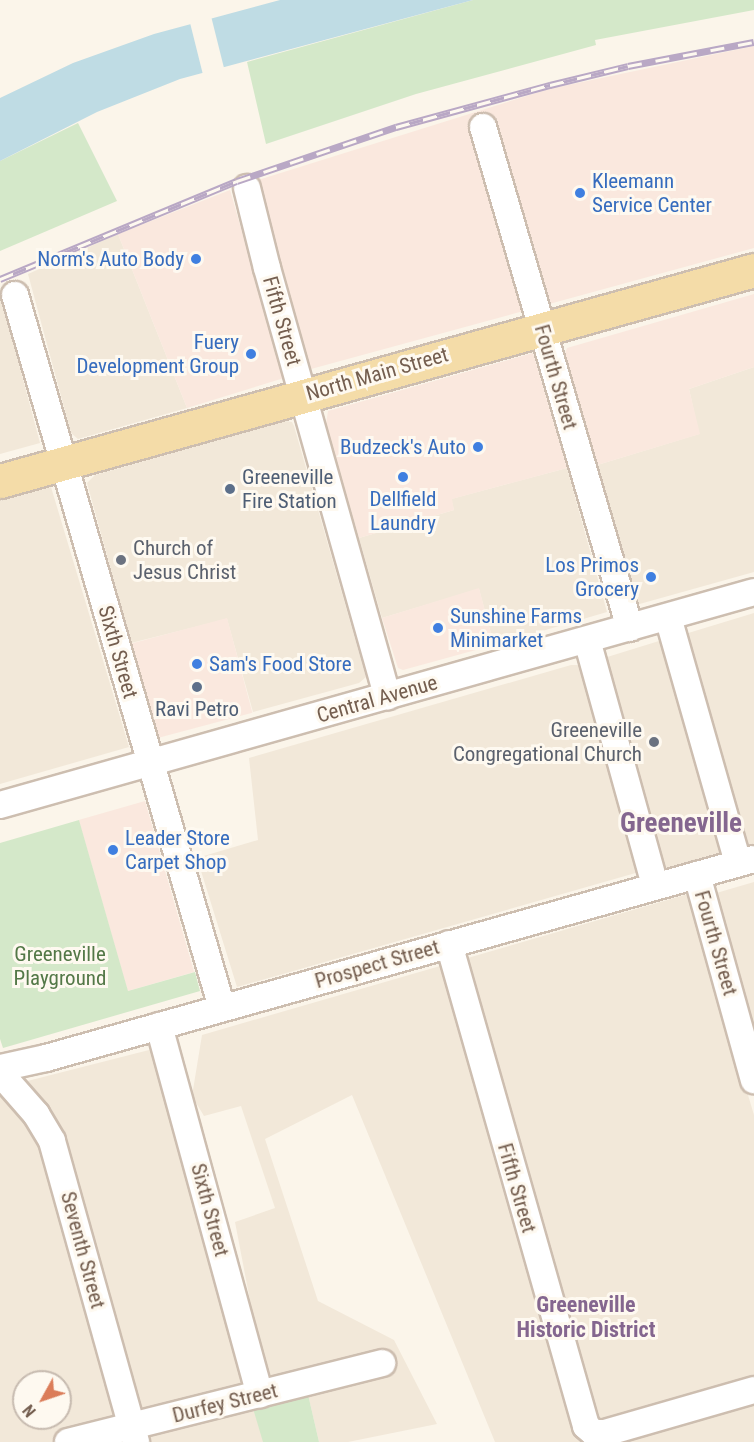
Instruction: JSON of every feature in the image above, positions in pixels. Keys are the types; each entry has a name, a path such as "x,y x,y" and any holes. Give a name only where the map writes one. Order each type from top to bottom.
{"main road":[{"name":"North Main Street","path":"0,481 754,270"}],"street":[{"name":"Fourth Street","path":"483,127 630,627"},
{"name":"Fifth Street","path":"248,188 387,696"},
{"name":"Sixth Street","path":"15,295 222,1008"},
{"name":"Central Avenue","path":"0,805 754,592"},
{"path":"668,616 746,861"},
{"path":"587,640 655,886"},
{"name":"Prospect Street","path":"0,1068 159,1026 746,861"},
{"name":"Fourth Street","path":"697,875 754,1080"},
{"name":"Fifth Street","path":"448,944 583,1421 590,1430 605,1433 754,1390"},
{"name":"Sixth Street","path":"159,1026 260,1394"},
{"name":"Seventh Street","path":"0,1073 36,1114 52,1141 134,1434"},
{"name":"Durfey Street","path":"68,1442 134,1434 260,1394 382,1363"}],"shaded area":[{"path":"754,46 754,248 311,369 255,181 549,89"},
{"path":"230,190 284,378 187,408 118,234"},
{"path":"118,234 187,408 78,439 71,433 28,274"},
{"path":"0,293 40,443 0,454"},
{"path":"754,294 754,367 689,389 700,434 594,466 564,356 567,348"},
{"path":"533,353 567,468 452,499 454,510 359,538 326,424 328,411"},
{"path":"754,367 754,572 636,605 594,466 699,434 689,389"},
{"path":"285,421 292,422 294,426 366,677 359,683 253,712 227,619 131,643 87,483 95,475"},
{"path":"567,468 607,612 494,645 479,589 382,618 359,538 454,510 451,499"},
{"path":"51,487 129,747 0,784 0,501"},
{"name":"Sunshine Farms Minimarket","path":"479,588 494,645 403,670 398,668 382,618"},
{"path":"754,613 754,846 746,848 685,634"},
{"path":"227,618 252,713 157,738 131,644"},
{"path":"659,641 664,643 722,849 719,853 663,869 604,658"},
{"path":"571,665 578,665 585,671 646,870 237,987 197,858 258,840 249,758"},
{"path":"145,801 194,972 128,991 79,820"},
{"path":"754,882 754,1037 713,894"},
{"path":"688,894 754,1115 754,1442 495,1442 352,1095 265,1139 318,1301 394,1340 437,1424 348,1442 319,1442 307,1390 266,1384 235,1222 275,1208 241,1106 204,1116 192,1096 202,1035"},
{"path":"153,1049 264,1442 0,1442 0,1088"}],"green space":[{"path":"473,0 754,0 754,10 595,40 596,45 416,94 266,144 247,62"},
{"path":"78,123 117,201 0,251 0,161"},
{"name":"Greeneville Playground","path":"79,820 128,991 195,972 200,991 3,1048 0,1039 0,843"},
{"path":"307,1390 319,1442 263,1442 252,1405"}],"water":[{"path":"280,0 473,0 180,79 97,112 0,161 0,98 73,63 154,34"}],"pier":[{"path":"211,16 225,72 204,78 190,21"}],"railway":[{"path":"0,279 237,181 396,127 628,66 754,42"}],"place":[{"name":"Kleemann Service Center","path":"580,193"},
{"name":"Norm's Auto Body","path":"196,259"},
{"name":"Fuery Development Group","path":"251,354"},
{"name":"Budzeck's Auto","path":"478,447"},
{"name":"Dellfield Laundry","path":"403,477"},
{"name":"Greeneville Fire Station","path":"230,489"},
{"name":"Church of Jesus Christ","path":"121,560"},
{"name":"Los Primos Grocery","path":"651,577"},
{"name":"Sunshine Farms Minimarket","path":"438,628"},
{"name":"Sam's Food Store","path":"197,664"},
{"name":"Ravi Petro","path":"197,687"},
{"name":"Greeneville Congregational Church","path":"654,742"},
{"name":"Leader Store Carpet Shop","path":"113,850"}],"district":[{"name":"Greeneville","path":"681,824"},
{"name":"Greeneville Historic District","path":"586,1316"}]}
